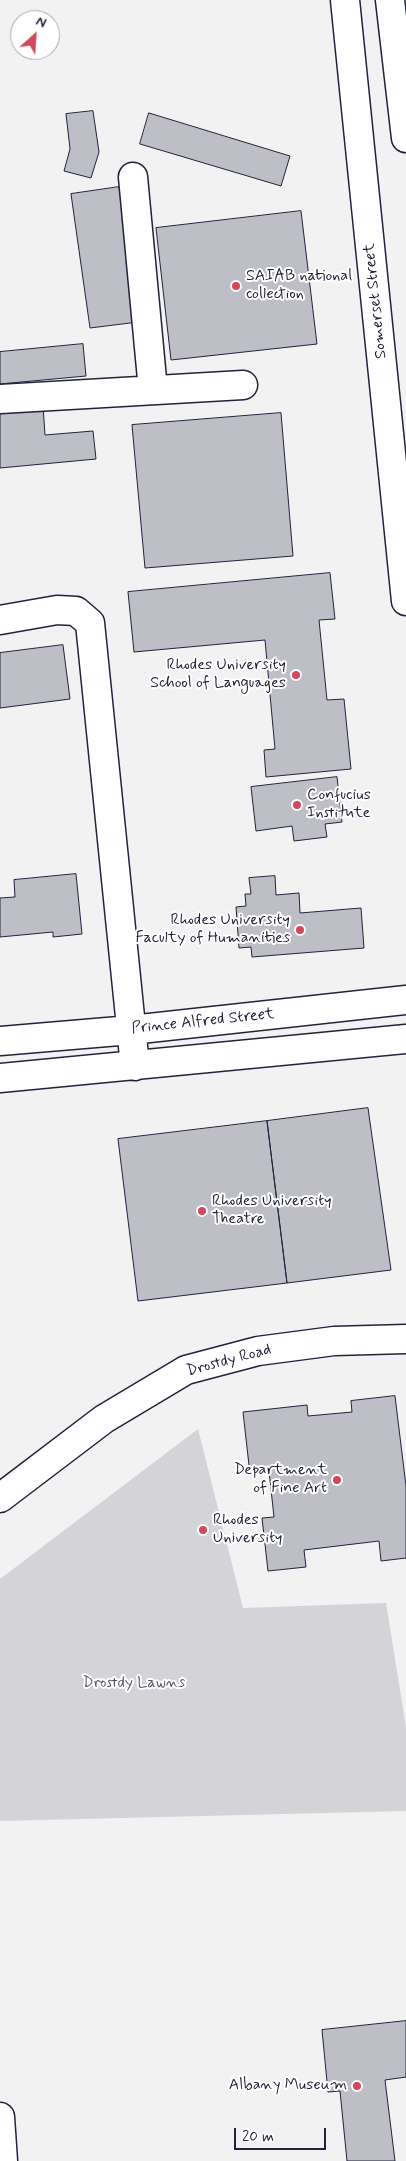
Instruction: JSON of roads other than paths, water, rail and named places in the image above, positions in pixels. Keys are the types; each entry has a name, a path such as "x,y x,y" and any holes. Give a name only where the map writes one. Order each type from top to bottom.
{"street":[{"name":"Somerset Street","path":"345,0 406,601"},
{"path":"390,0 406,138"},
{"path":"133,177 153,390"},
{"path":"0,399 242,385"},
{"path":"0,620 57,610 76,611 90,623 135,1066"},
{"name":"Prince Alfred Street","path":"0,1041 132,1030 406,1000"},
{"path":"0,1078 362,1042 406,1040"},
{"name":"Drostdy Road","path":"0,1498 104,1419 186,1370 258,1351 334,1341 406,1339"},
{"path":"0,2117 3,2161"}],"place":[{"name":"SAIAB national collection","path":"236,286"},
{"name":"Rhodes University School of Languages","path":"296,675"},
{"name":"Confucius Institute","path":"297,805"},
{"name":"Rhodes University Faculty of Humanities","path":"300,930"},
{"name":"Rhodes University Theatre","path":"202,1211"},
{"name":"Department of Fine Art","path":"337,1480"},
{"name":"Rhodes University","path":"203,1530"},
{"name":"Albany Museum","path":"357,2086"}],"park label":[{"name":"Drostdy Lawns","path":"134,1684"}]}
